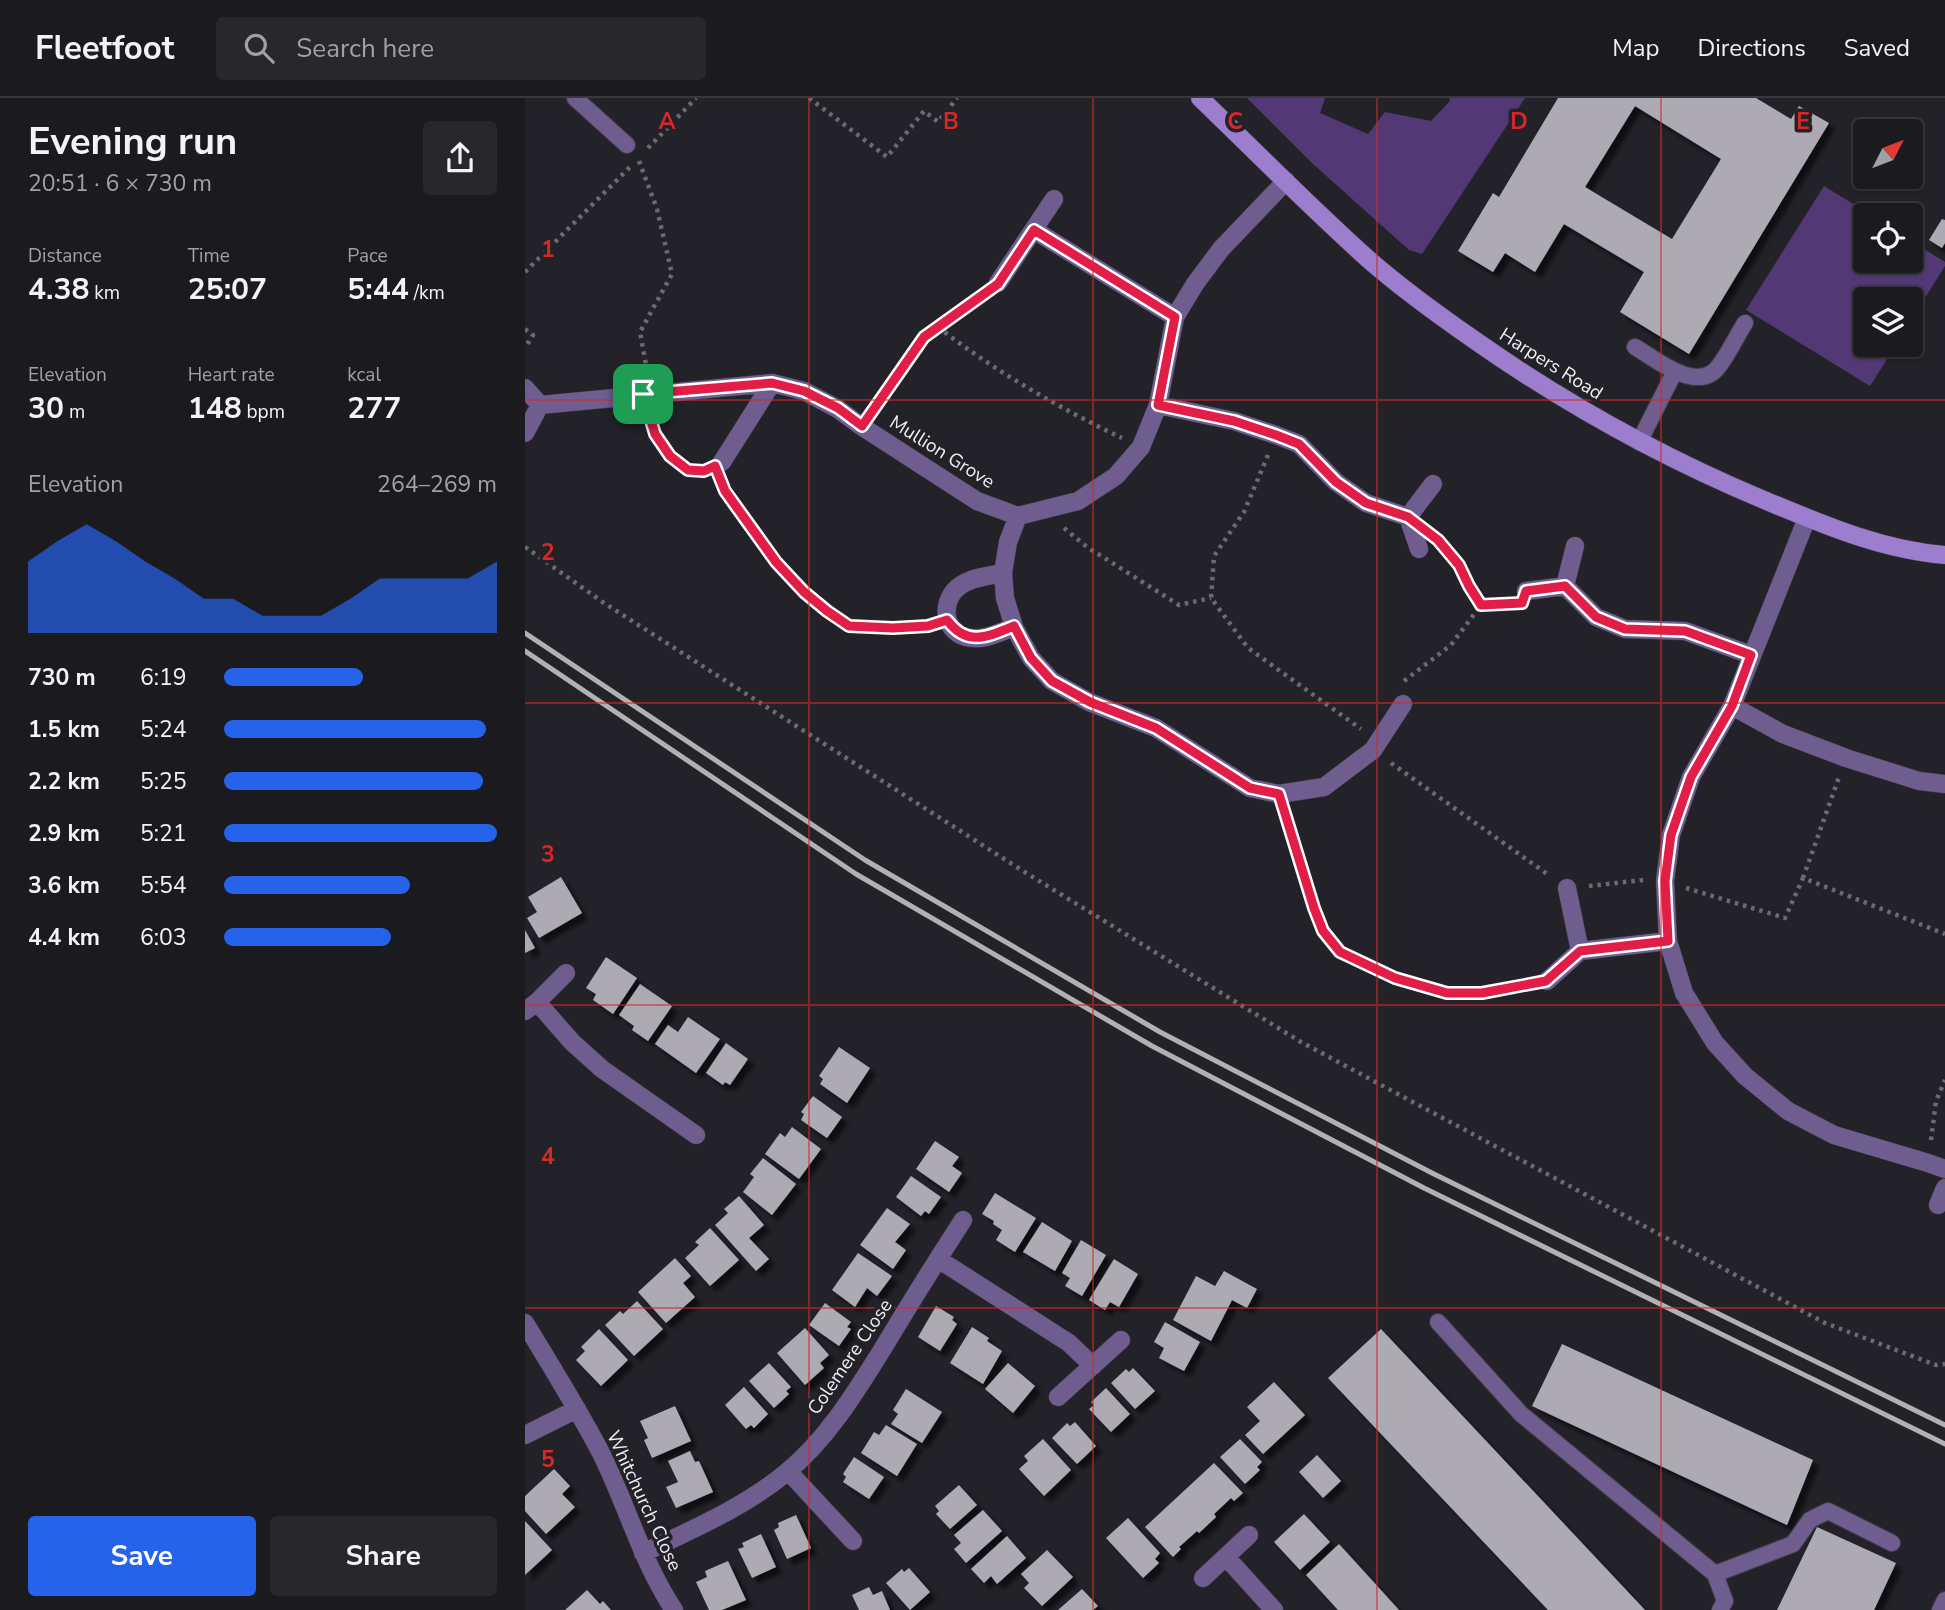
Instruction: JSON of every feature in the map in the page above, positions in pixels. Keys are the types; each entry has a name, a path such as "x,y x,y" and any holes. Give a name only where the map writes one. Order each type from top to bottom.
{"street":[{"name":"Harpers Road","path":"1200,98 1369,260 1432,311 1563,398 1639,442 1719,481 1807,518 1878,543 1945,555"},
{"path":"1286,181 1221,249 1175,317 1158,405 1141,446 1116,476 1078,501 1018,516 1008,542 1003,573 1005,598 1014,626 1031,658 1052,681 1090,702 1156,728 1250,788 1279,794 1324,787 1373,750 1403,704"},
{"path":"998,284 1054,200"},
{"path":"1034,230 1175,317"},
{"path":"719,464 772,383"},
{"name":"Mullion Grove","path":"540,405 772,383 804,391 838,408 977,501 1018,516"},
{"path":"525,388 540,405 525,433"},
{"path":"1158,405 1234,421 1299,444 1336,482 1366,503 1408,517"},
{"path":"1408,517 1433,484"},
{"path":"1408,517 1419,548"},
{"path":"1807,518 1732,706 1691,777 1671,835 1665,881 1668,941 1684,993 1715,1043 1745,1076 1788,1111 1834,1135 1937,1166"},
{"path":"1565,586 1575,547"},
{"path":"1003,573 971,580 959,586 950,596 946,607 947,620 955,630 966,637 994,635 1014,626"},
{"path":"1565,586 1596,617 1625,629 1685,631 1751,655"},
{"path":"1526,591 1565,586"},
{"path":"1732,706 1783,734 1846,758 1919,781 1945,783"},
{"path":"1567,888 1580,951"},
{"path":"1546,981 1580,951 1668,941"},
{"path":"566,974 531,1007 601,1069 696,1135"},
{"name":"Colemere Close","path":"643,1553 712,1520 788,1471 836,1420 855,1393 963,1220"},
{"path":"938,1259 1069,1343 1093,1366"},
{"name":"Whitchurch Close","path":"525,1323 602,1455 643,1553 674,1610"},
{"path":"1058,1397 1121,1340"},
{"path":"525,1434 577,1409"},
{"path":"788,1471 853,1541"},
{"path":"1202,1578 1249,1535"},
{"path":"1226,1557 1274,1610"}],"lane":[{"path":"575,98 627,145"},
{"path":"1635,347 1675,371 1692,377 1702,376 1717,369 1745,323"},
{"path":"1639,442 1675,371"},
{"path":"1438,1322 1521,1414 1715,1574 1725,1601 1720,1610"},
{"path":"1715,1574 1793,1544 1810,1520 1828,1511 1892,1543"},
{"path":"1940,1610 1945,1600"}],"path":[{"path":"525,272 696,98"},
{"path":"809,98 887,157 924,111 938,122 957,98"},
{"path":"627,145 638,159 657,209 672,274 641,332 646,365 643,394 655,434 670,456 688,470 704,471 719,464 725,491 776,562 804,592 838,619 849,626 893,628 928,626 947,620"},
{"path":"862,426 924,337 998,284"},
{"path":"938,327 967,350 1021,383 1101,428 1141,446"},
{"path":"525,329 533,335 525,348"},
{"path":"1276,435 1244,512 1214,556 1211,598 1248,648 1360,727 1373,750 1567,888 1638,880 1665,881 1785,918 1803,878 1846,758"},
{"path":"1043,510 1087,547 1179,605 1211,598"},
{"path":"1438,540 1459,565 1481,605"},
{"path":"525,547 604,603 697,663 1011,863 1301,1042 1825,1323 1937,1365 1945,1364"},
{"path":"1481,605 1522,603 1526,591"},
{"path":"1403,704 1400,684 1451,645 1481,605"},
{"path":"1279,794 1314,908 1323,931 1340,952 1395,978 1447,993 1482,993 1546,981"},
{"path":"1803,878 1945,934"},
{"path":"1937,1166 1936,1101 1945,1080"}],"shaded area":[{"path":"1247,98 1325,98 1320,113 1368,134 1385,112 1431,121 1450,101 1449,98 1525,98 1422,254 1409,250 1313,164"},
{"path":"1824,186 1853,204 1853,273 1923,273 1923,248 1945,262 1923,301 1923,287 1853,287 1853,357 1888,357 1870,386 1746,310"}],"building":[{"path":"1558,98 1756,98 1791,119 1799,106 1829,123 1689,354 1620,312 1644,272 1564,224 1535,272 1505,253 1493,272 1458,251 1493,193 1499,197","holes":["1635,106 1721,159 1672,239 1585,187"]},
{"path":"1942,219 1945,220 1945,243 1942,248 1929,240"},
{"path":"561,877 582,913 539,938 527,918 537,912 528,897"},
{"path":"525,930 535,948 525,953"},
{"path":"606,957 637,978 613,1014 593,1000 596,994 586,988"},
{"path":"640,984 672,1006 648,1041 632,1030 634,1026 619,1015"},
{"path":"688,1017 720,1039 696,1073 655,1044 668,1025 678,1032"},
{"path":"726,1043 748,1059 730,1085 725,1082 723,1085 706,1073"},
{"path":"839,1047 870,1068 847,1103 820,1084 823,1079 819,1076"},
{"path":"813,1096 842,1117 827,1138 801,1120 804,1114 801,1112"},
{"path":"792,1127 821,1149 799,1179 765,1154 780,1133 785,1137"},
{"path":"935,1141 959,1157 952,1166 962,1173 949,1192 916,1169"},
{"path":"763,1158 796,1184 772,1215 743,1192 754,1177 750,1174"},
{"path":"911,1176 941,1197 929,1214 925,1211 921,1216 896,1197"},
{"path":"995,1193 1036,1218 1015,1252 996,1240 1002,1230 982,1214"},
{"path":"739,1196 764,1225 749,1238 769,1259 756,1271 715,1225 728,1213 724,1209"},
{"path":"887,1208 910,1224 895,1242 906,1250 893,1269 860,1245"},
{"path":"1042,1222 1072,1241 1055,1271 1023,1252"},
{"path":"710,1228 739,1260 710,1286 685,1258 699,1245 695,1242"},
{"path":"1081,1240 1106,1255 1082,1296 1065,1286 1070,1278 1062,1273"},
{"path":"858,1253 892,1276 877,1296 867,1288 855,1307 832,1290"},
{"path":"675,1258 691,1276 683,1283 695,1297 666,1323 638,1292"},
{"path":"1114,1259 1138,1274 1119,1307 1110,1302 1105,1310 1089,1300"},
{"path":"1224,1271 1257,1289 1247,1308 1232,1300 1211,1341 1173,1320 1196,1276 1215,1286"},
{"path":"637,1301 663,1329 634,1356 605,1325 620,1311 623,1314"},
{"path":"825,1303 851,1322 847,1327 851,1329 839,1346 809,1325"},
{"path":"936,1306 954,1317 952,1320 957,1324 940,1351 918,1337"},
{"path":"1165,1322 1200,1342 1184,1371 1159,1358 1164,1348 1154,1342"},
{"path":"972,1327 1002,1351 983,1384 950,1363"},
{"path":"805,1328 829,1355 820,1363 824,1368 805,1385 777,1353"},
{"path":"599,1329 628,1360 601,1386 576,1360 585,1351 581,1347"},
{"path":"1381,1329 1645,1610 1548,1610 1328,1378"},
{"path":"1562,1344 1813,1460 1787,1525 1532,1406"},
{"path":"769,1363 791,1387 786,1391 789,1394 774,1408 749,1381"},
{"path":"1008,1363 1035,1386 1013,1413 985,1389"},
{"path":"1133,1368 1155,1391 1135,1409 1111,1383 1126,1369 1129,1372"},
{"path":"1274,1382 1305,1415 1263,1454 1245,1435 1260,1421 1247,1407"},
{"path":"744,1387 768,1414 754,1428 751,1425 746,1429 725,1405"},
{"path":"1106,1388 1130,1414 1111,1432 1089,1409 1094,1405 1091,1402"},
{"path":"906,1389 942,1412 922,1443 891,1424 898,1414 893,1410"},
{"path":"675,1406 691,1441 652,1458 644,1440 648,1438 640,1421"},
{"path":"1075,1422 1096,1446 1077,1464 1052,1438 1067,1423 1070,1426"},
{"path":"886,1425 917,1444 897,1476 861,1453 874,1432 879,1435"},
{"path":"1043,1439 1071,1470 1044,1496 1019,1469 1028,1461 1024,1456"},
{"path":"1240,1439 1262,1462 1257,1467 1260,1470 1245,1484 1220,1457"},
{"path":"690,1451 695,1462 699,1461 713,1492 676,1508 666,1487 678,1482 668,1461"},
{"path":"1317,1455 1341,1481 1323,1498 1299,1472"},
{"path":"854,1457 884,1477 869,1499 843,1482 846,1477 843,1474"},
{"path":"1214,1463 1243,1493 1234,1501 1231,1498 1214,1514 1216,1517 1179,1547 1181,1549 1173,1557 1145,1527"},
{"path":"554,1469 570,1486 562,1494 575,1507 546,1534 525,1511 525,1496"},
{"path":"959,1485 977,1505 950,1529 936,1514 939,1511 935,1506"},
{"path":"983,1510 1002,1531 966,1563 954,1549 961,1543 954,1535"},
{"path":"1304,1514 1330,1542 1300,1570 1274,1542"},
{"path":"796,1515 811,1548 787,1559 774,1530 779,1527 778,1523"},
{"path":"1128,1518 1160,1553 1155,1559 1159,1563 1143,1578 1106,1538"},
{"path":"525,1521 552,1550 525,1575"},
{"path":"1817,1527 1896,1563 1874,1610 1777,1610"},
{"path":"761,1534 776,1567 752,1578 738,1549 744,1547 742,1543"},
{"path":"1007,1536 1026,1558 997,1584 991,1576 984,1583 971,1569"},
{"path":"1339,1544 1399,1610 1338,1610 1306,1575"},
{"path":"1047,1550 1073,1577 1042,1606 1024,1588 1029,1583 1021,1574"},
{"path":"728,1561 746,1600 722,1610 709,1610 696,1582 707,1577 705,1571"},
{"path":"909,1568 930,1592 910,1610 886,1583 902,1569 904,1572"},
{"path":"869,1587 873,1595 882,1591 890,1610 859,1610 852,1595"},
{"path":"1082,1589 1098,1606 1093,1610 1058,1610"},
{"path":"587,1590 600,1604 603,1601 611,1610 565,1610"}],"railway":[{"path":"525,633 865,860 1160,1032 1432,1173 1945,1425"},
{"path":"525,651 856,874 1152,1046 1424,1188 1945,1444"}],"route":[{"path":"1034,230 1175,317 1158,405 1234,421 1299,444 1336,482 1366,503 1408,517 1438,540 1459,565 1481,605 1522,603 1526,591 1565,586 1596,617 1625,629 1685,631 1751,655 1732,706 1691,777 1671,835 1665,881 1668,941 1580,951 1546,981 1482,993 1447,993 1395,978 1340,952 1323,931 1314,908 1279,794 1250,788 1156,728 1090,702 1052,681 1031,658 1014,626 980,638 966,637 955,630 947,620 928,626 849,626 804,592 776,562 740,515 725,491 715,466 704,471 688,470 670,456 655,434 643,394 772,383 804,391 838,408 862,426 924,337 998,284 1034,230"}]}
